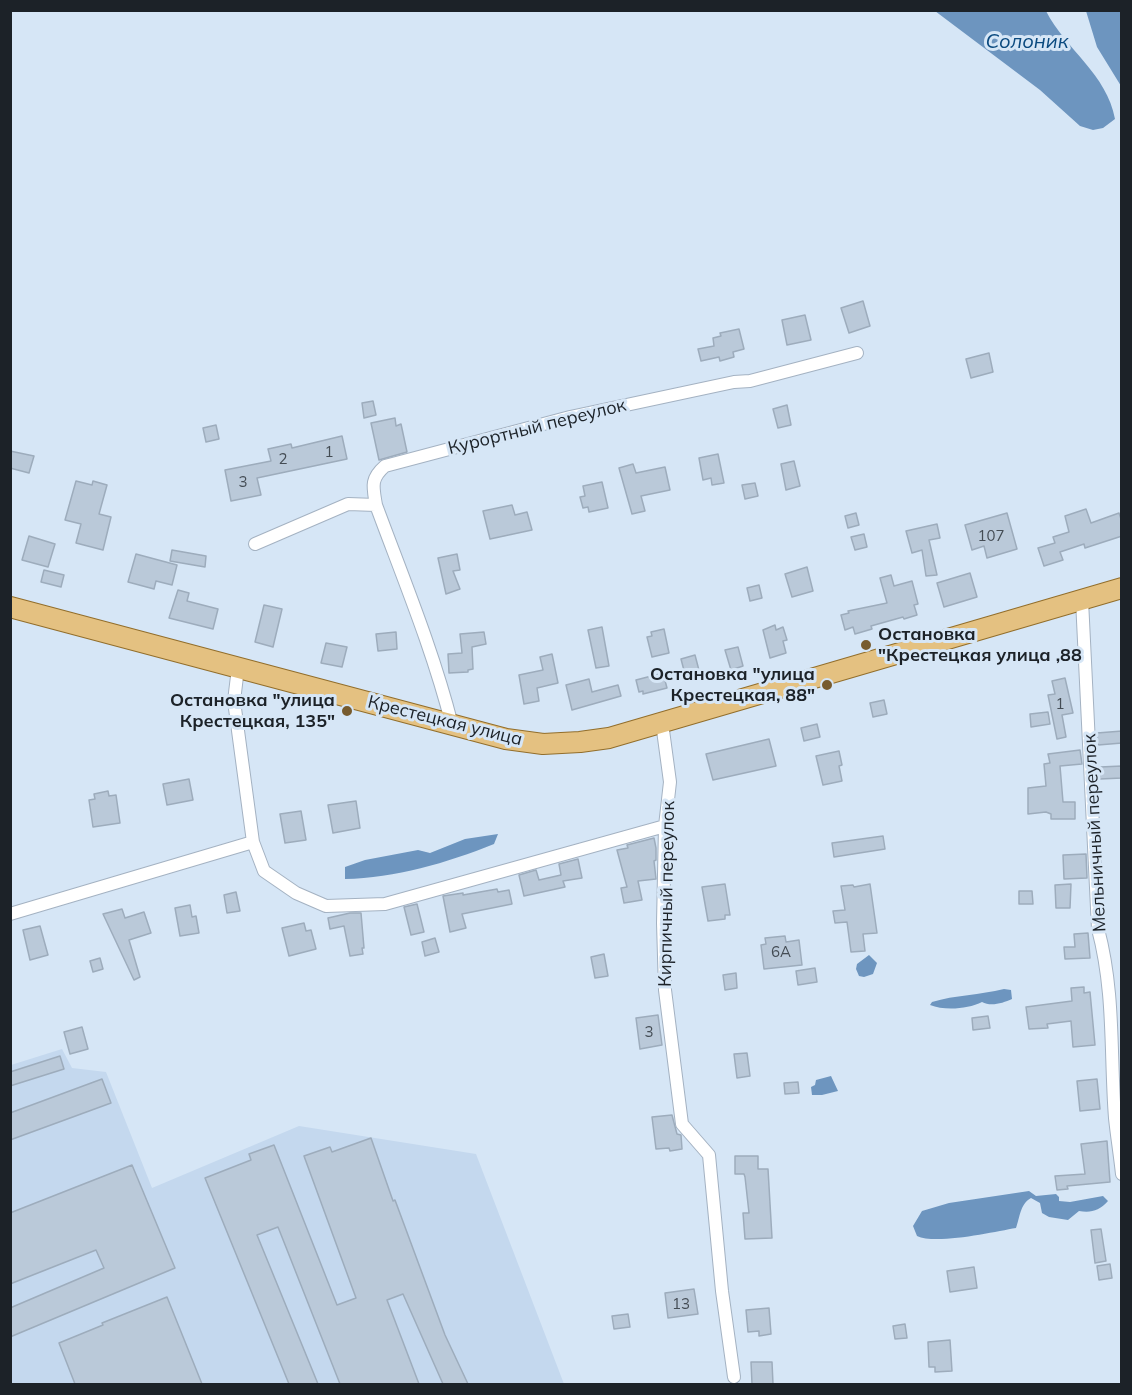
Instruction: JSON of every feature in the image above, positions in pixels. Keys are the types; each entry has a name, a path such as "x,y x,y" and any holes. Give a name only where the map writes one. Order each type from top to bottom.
{"main road":[{"name":"Крестецкая улица","path":"10,608 506,739 543,744 609,738 1122,588"}],"street":[{"name":"Курортный переулок","path":"452,724 433,660 376,505 373,487 376,474 385,466 570,417 734,382 750,381 857,353"},
{"path":"255,544 348,504 376,505"},
{"name":"Мельничный переулок","path":"1082,600 1098,929 1105,953 1110,993 1115,1118 1122,1174"},
{"path":"238,668 234,701 253,842 264,871 296,893 326,906 373,905 396,901 665,826"},
{"name":"Кирпичный переулок","path":"662,723 670,782 665,826 663,924 665,990 682,1124 709,1155 722,1291 734,1377"},
{"path":"10,914 253,842"}],"shaded area":[{"path":"62,1049 72,1068 106,1072 152,1188 299,1126 476,1154 564,1384 11,1384 11,1065"}],"water":[{"name":"Солоник","path":"935,11 1046,11 1054,25 1104,89 1115,119 1103,128 1093,130 1080,126 1040,90"},
{"path":"1086,11 1121,11 1121,86 1097,47"},
{"path":"498,834 494,844 439,863 383,876 345,879 345,867 365,860 418,850 430,853 465,839"},
{"path":"869,955 877,963 873,974 859,976 856,969 857,964"},
{"path":"1011,990 1012,999 997,1004 982,1002 949,1009 930,1005 932,1002 959,996"},
{"path":"831,1076 838,1091 812,1095 811,1087 815,1085 816,1080"},
{"path":"1029,1191 1036,1196 1056,1194 1059,1201 1070,1202 1103,1196 1108,1201 1095,1210 1079,1211 1068,1220 1049,1217 1042,1213 1040,1203 1031,1198 1022,1207 1016,1228 965,1237 926,1238 917,1236 913,1226 922,1211 949,1203"}],"building":[{"path":"863,301 870,326 849,333 841,308"},
{"path":"805,315 811,340 787,345 782,320"},
{"path":"739,329 744,349 733,352 734,357 720,361 719,357 701,361 698,349 714,346 713,338 721,336 720,333"},
{"path":"989,353 993,372 971,378 966,359"},
{"path":"373,401 376,415 364,418 362,403"},
{"path":"787,405 791,425 778,428 773,409"},
{"path":"395,418 396,426 401,424 407,452 379,460 371,423"},
{"path":"216,425 219,439 206,442 203,428"},
{"path":"342,436 347,459 257,478 261,495 231,501 225,470 271,461 268,449 291,444 292,448"},
{"path":"10,451 34,456 29,473 10,468"},
{"path":"718,454 724,483 712,485 711,478 703,480 699,458"},
{"path":"794,461 800,486 786,490 781,464"},
{"path":"633,464 636,473 665,467 670,490 641,496 645,511 632,514 619,468"},
{"path":"76,481 92,485 93,481 107,485 99,514 111,517 103,550 76,543 81,524 65,520"},
{"path":"602,482 608,508 589,512 588,507 583,508 580,497 585,496 583,486"},
{"path":"755,483 758,496 745,499 742,485"},
{"path":"512,505 515,515 527,512 532,530 490,539 483,511"},
{"path":"1086,509 1091,523 1119,513 1122,522 1122,536 1085,548 1084,544 1060,552 1063,560 1044,566 1038,548 1055,543 1053,537 1069,532 1065,516"},
{"path":"856,513 859,525 848,528 845,516"},
{"path":"1007,513 1017,549 987,558 984,546 972,550 965,525"},
{"path":"937,524 940,538 929,540 937,575 926,576 922,550 912,553 906,531"},
{"path":"864,534 867,547 855,550 851,537"},
{"path":"29,536 55,544 48,567 22,560"},
{"path":"172,550 206,556 205,567 170,561"},
{"path":"136,554 177,565 172,585 156,581 154,589 128,582"},
{"path":"457,554 460,570 453,571 460,589 446,594 438,558"},
{"path":"807,567 813,591 792,597 785,574"},
{"path":"44,570 64,575 61,587 41,582"},
{"path":"970,573 977,597 944,607 937,583"},
{"path":"891,575 894,586 912,581 918,604 914,605 917,615 871,626 872,629 855,634 853,627 845,630 841,615 849,613 848,611 887,603 880,578"},
{"path":"759,585 762,598 750,601 747,588"},
{"path":"178,590 189,593 187,601 218,609 213,629 169,618"},
{"path":"264,605 282,609 273,647 255,642"},
{"path":"775,625 776,630 783,627 787,640 783,641 786,653 770,658 763,630"},
{"path":"602,627 609,666 596,668 588,630"},
{"path":"664,629 669,653 652,657 647,637 652,636 651,632"},
{"path":"396,632 397,649 378,651 376,634"},
{"path":"484,632 486,644 472,647 473,669 468,672 449,673 448,654 462,653 460,634"},
{"path":"326,643 347,647 342,667 321,663"},
{"path":"738,647 743,666 731,670 725,650"},
{"path":"552,654 558,683 537,688 539,701 524,704 519,675 543,670 540,657"},
{"path":"695,655 701,678 687,682 681,659"},
{"path":"663,673 667,688 643,694 643,691 639,692 636,680"},
{"path":"1065,678 1073,713 1062,715 1066,737 1057,739 1048,695 1055,694 1052,681"},
{"path":"589,679 592,692 618,685 621,696 572,710 566,685"},
{"path":"884,700 887,714 873,717 870,703"},
{"path":"1048,712 1050,724 1031,727 1030,714"},
{"path":"817,724 820,737 804,741 801,728"},
{"path":"1122,731 1122,743 1098,745 1097,733"},
{"path":"769,739 776,766 713,780 706,754"},
{"path":"1080,750 1082,764 1060,766 1063,802 1075,802 1075,819 1051,819 1051,814 1046,812 1028,814 1028,788 1046,786 1044,764 1050,763 1048,754"},
{"path":"839,751 842,781 823,785 816,756"},
{"path":"1122,766 1122,778 1100,779 1100,767"},
{"path":"189,779 193,800 167,805 163,784"},
{"path":"108,791 109,796 116,795 120,823 93,827 89,800 95,799 94,794"},
{"path":"356,801 360,828 333,833 328,805"},
{"path":"301,811 306,840 285,843 280,814"},
{"path":"883,836 885,849 834,857 832,843"},
{"path":"654,838 656,879 638,881 642,900 624,903 621,888 627,887 617,850"},
{"path":"1086,854 1087,878 1064,879 1063,855"},
{"path":"578,859 582,878 563,881 565,887 524,896 519,875 536,870 539,880 561,875 559,864"},
{"path":"725,884 730,915 725,915 725,919 708,921 702,887"},
{"path":"870,884 877,933 863,934 865,951 851,952 847,922 835,923 833,911 845,910 841,886 853,885 854,887"},
{"path":"1071,884 1070,908 1056,908 1055,885"},
{"path":"497,889 498,892 509,890 512,904 462,914 466,928 450,932 443,896"},
{"path":"1019,891 1032,891 1033,904 1019,904"},
{"path":"236,892 240,911 227,913 224,895"},
{"path":"417,904 424,932 411,935 404,907"},
{"path":"190,905 192,917 196,916 199,933 180,936 175,908"},
{"path":"122,909 125,918 144,912 151,933 129,940 140,977 134,980 103,914"},
{"path":"361,913 363,954 350,956 344,926 330,929 328,918"},
{"path":"304,923 306,931 311,930 316,949 289,956 282,928"},
{"path":"40,926 48,955 30,960 23,930"},
{"path":"1088,933 1090,958 1065,959 1064,947 1075,947 1074,934"},
{"path":"785,936 786,942 799,940 802,965 764,969 761,945 766,944 765,938"},
{"path":"435,938 439,952 425,956 422,942"},
{"path":"604,954 608,976 595,978 591,957"},
{"path":"100,958 103,969 93,972 90,961"},
{"path":"815,968 817,982 798,985 796,971"},
{"path":"736,973 737,988 725,990 723,975"},
{"path":"1084,987 1084,993 1090,992 1095,1045 1073,1047 1071,1021 1047,1024 1048,1028 1029,1029 1026,1007 1072,1001 1071,988"},
{"path":"658,1015 662,1045 640,1049 636,1018"},
{"path":"988,1016 990,1028 973,1030 972,1018"},
{"path":"82,1027 88,1049 70,1054 64,1032"},
{"path":"747,1053 750,1076 737,1078 734,1054"},
{"path":"60,1056 64,1069 10,1086 10,1072"},
{"path":"102,1079 111,1103 10,1140 10,1113"},
{"path":"1097,1079 1100,1109 1080,1111 1077,1081"},
{"path":"798,1082 799,1093 785,1094 784,1083"},
{"path":"672,1115 677,1134 681,1135 682,1149 670,1151 669,1148 656,1149 652,1117"},
{"path":"371,1138 445,1335 468,1384 443,1384 403,1294 387,1300 419,1384 340,1384 278,1227 257,1235 318,1384 289,1384 205,1178 251,1160 249,1154 274,1145 337,1305 356,1298 304,1156 330,1147 332,1152"},
{"path":"1107,1141 1110,1182 1067,1186 1068,1189 1057,1190 1055,1176 1085,1174 1081,1144"},
{"path":"735,1156 758,1156 758,1169 768,1169 772,1238 745,1239 743,1213 749,1213 745,1177 744,1174 735,1174"},
{"path":"132,1165 175,1268 10,1337 10,1308 104,1268 96,1250 10,1284 10,1213"},
{"path":"1101,1229 1106,1261 1095,1263 1091,1230"},
{"path":"1110,1264 1112,1278 1099,1280 1097,1266"},
{"path":"974,1267 977,1288 950,1292 947,1271"},
{"path":"694,1289 698,1314 668,1318 665,1293"},
{"path":"167,1297 202,1384 75,1384 59,1343"},
{"path":"769,1308 771,1334 759,1336 759,1331 748,1332 746,1310"},
{"path":"628,1314 630,1327 614,1329 612,1316"},
{"path":"905,1324 907,1338 895,1339 893,1326"},
{"path":"950,1340 952,1371 935,1372 935,1367 929,1367 928,1342"},
{"path":"751,1362 772,1362 773,1384 752,1384"}],"place":[{"name":"Остановка \"Крестецкая улица ,88","path":"866,645"},
{"name":"Остановка \"улица Крестецкая, 88\"","path":"827,685"},
{"name":"Остановка \"улица Крестецкая, 135\"","path":"347,711"}]}
